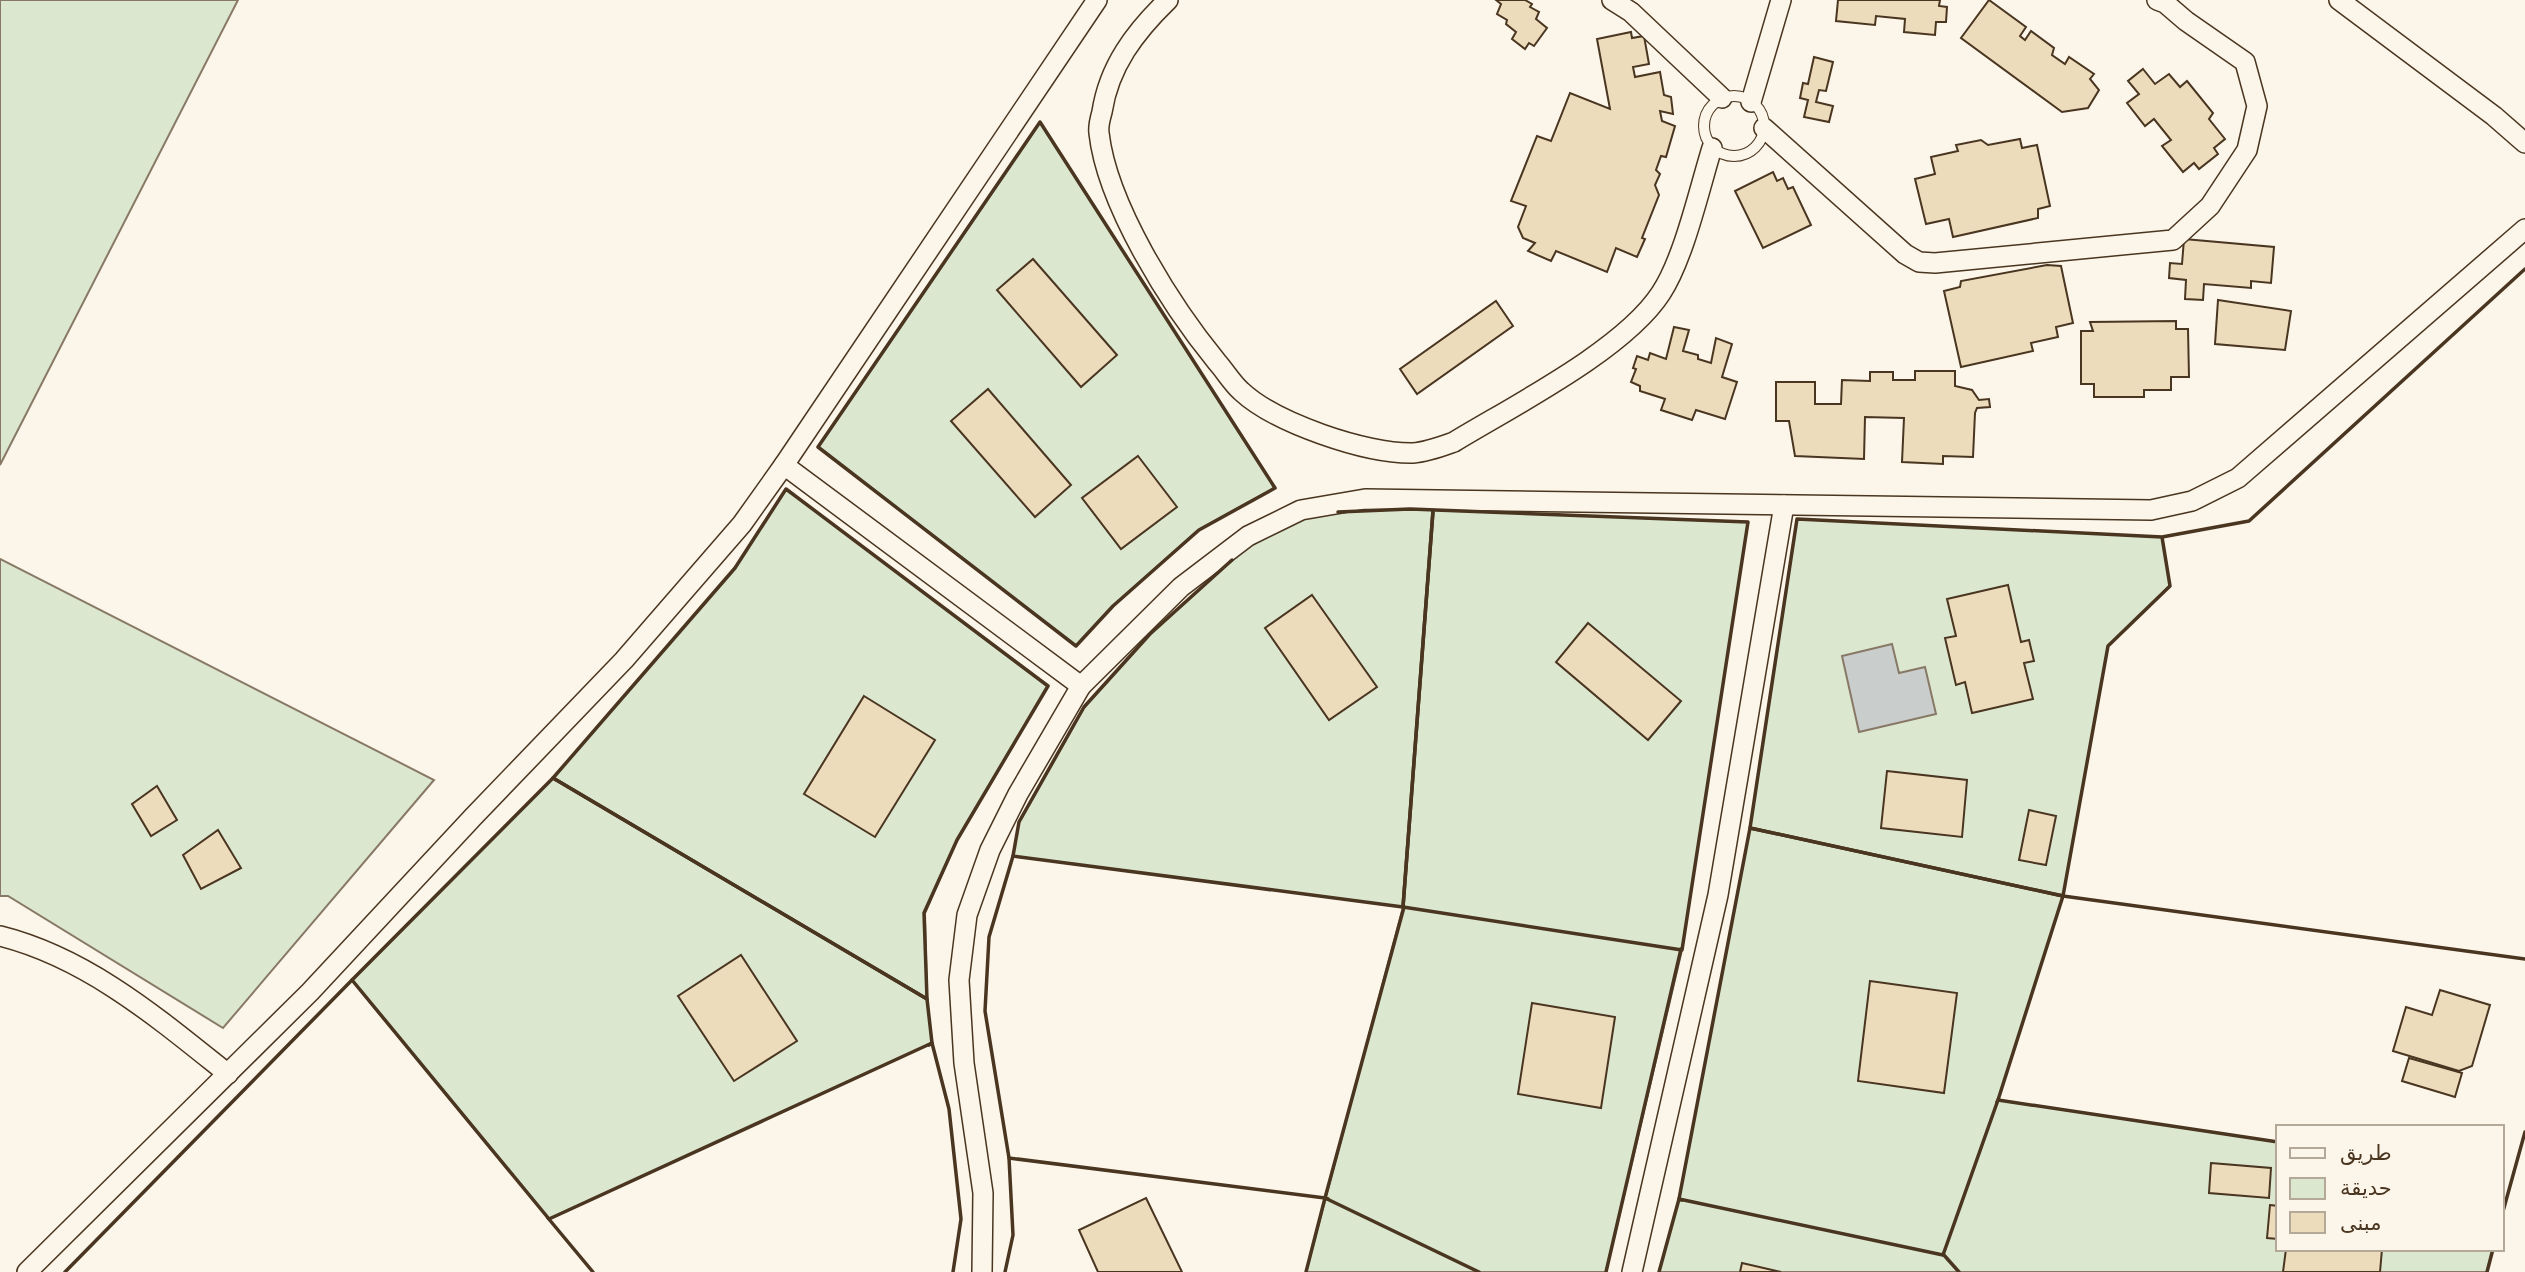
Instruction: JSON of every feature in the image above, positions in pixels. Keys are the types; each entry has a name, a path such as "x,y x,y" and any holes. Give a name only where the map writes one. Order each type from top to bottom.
{"street":[{"path":"27,1272 310,992 624,660 742,524 1097,0"},
{"path":"1168,0 1140,27 1116,63 1104,95 1098,131 1116,198 1145,257 1196,336 1241,392 1283,418 1364,448 1415,453 1454,442 1605,347 1643,316 1661,293 1677,259 1712,148"},
{"path":"1612,0 1631,12 1723,98"},
{"path":"1751,102 1781,0"},
{"path":"1764,128 1905,254 1919,262 1935,263 2173,240 2210,206 2247,150 2257,106 2245,62 2165,3 2157,0"},
{"path":"2339,0 2494,116 2525,143"},
{"path":"982,1272 983,1193 964,1063 959,981 967,915 990,849 1018,794 1081,686 1181,587 1248,536 1301,510 1378,499 2151,510 2192,501 2238,478 2525,229"},
{"path":"784,465 1081,686"},
{"path":"1632,1272 1718,895 1784,505"},
{"path":"0,936 43,950 82,968 139,1003 228,1074"}],"lane":[{"path":"1742,97 1751,102 1763,118 1764,128 1756,146 1740,156 1721,153 1712,148 1704,130 1707,111 1723,98 1742,97"}],"green space":[{"path":"0,0 238,0 0,465"},
{"path":"1040,122 1275,488 1198,530 1113,606 1076,646 818,447"},
{"path":"786,489 1048,686 957,840 925,913 927,999 932,1043 549,1219 352,980 553,778 735,568"},
{"path":"1410,509 1748,522 1682,950 1606,1272 1306,1272 1403,907 1013,856 1019,822 1084,707 1150,634 1244,549 1312,513"},
{"path":"1797,519 2162,537 2170,586 2108,646 2063,896 1998,1100 2276,1142 2276,1251 2492,1251 2487,1272 1659,1272 1679,1199 1750,828"},
{"path":"0,559 434,780 223,1028 8,896 0,896"}],"shaded area":[{"path":"1892,644 1899,673 1925,667 1936,714 1859,732 1842,656"}],"building":[{"path":"1496,0 1525,0 1539,12 1536,19 1547,28 1534,46 1529,43 1525,49 1512,39 1516,32 1506,24 1507,20 1497,14 1501,4"},
{"path":"1838,0 1940,0 1939,6 1947,7 1946,22 1936,22 1935,35 1904,32 1905,19 1876,16 1875,25 1836,21"},
{"path":"1989,0 2026,27 2020,36 2025,40 2031,31 2054,48 2052,55 2065,64 2069,57 2094,74 2090,79 2099,90 2088,108 2062,112 1961,38"},
{"path":"1631,32 1632,38 1644,36 1649,64 1633,67 1635,77 1660,72 1664,95 1671,97 1673,114 1660,111 1662,121 1675,126 1666,157 1661,156 1656,170 1660,174 1655,185 1659,195 1642,238 1645,239 1637,257 1616,248 1607,272 1556,251 1551,261 1528,251 1535,243 1523,238 1518,227 1526,206 1511,201 1537,136 1551,141 1570,93 1610,109 1597,39"},
{"path":"1814,57 1833,62 1826,91 1819,90 1816,102 1833,106 1829,122 1804,117 1808,100 1800,98 1803,83 1808,84"},
{"path":"2143,69 2155,84 2169,74 2180,87 2187,81 2213,113 2209,119 2225,139 2214,148 2218,154 2199,169 2194,163 2183,172 2162,146 2171,140 2154,119 2145,126 2127,103 2139,94 2128,81"},
{"path":"2020,139 2022,148 2037,145 2050,206 2038,209 2038,218 1953,237 1949,219 1926,224 1915,179 1935,174 1931,157 1958,151 1956,145 1981,140 1988,145"},
{"path":"1773,172 1777,181 1783,178 1788,189 1793,187 1811,225 1763,248 1735,191"},
{"path":"2184,239 2274,247 2271,283 2251,281 2251,288 2204,284 2203,300 2185,299 2186,280 2169,278 2170,263 2182,264"},
{"path":"1033,259 1117,355 1081,387 997,290"},
{"path":"2047,265 2061,266 2073,323 2056,327 2058,337 2031,343 2033,351 1961,367 1944,291 1960,287 1961,281"},
{"path":"2218,300 2291,311 2285,350 2215,344"},
{"path":"1496,301 1513,326 1417,394 1400,369"},
{"path":"2176,321 2176,329 2188,329 2189,377 2171,377 2171,390 2144,390 2144,397 2094,397 2094,384 2081,384 2081,331 2093,331 2090,322"},
{"path":"1674,327 1689,330 1683,351 1698,355 1698,359 1711,363 1716,338 1732,344 1722,377 1737,382 1725,419 1696,410 1692,420 1661,410 1665,399 1640,391 1640,386 1631,382 1637,356 1648,360 1650,353 1666,359"},
{"path":"1915,371 1955,371 1955,386 1972,390 1979,400 1989,399 1990,407 1977,408 1975,413 1973,457 1943,456 1943,464 1902,462 1904,418 1865,417 1864,459 1795,456 1789,421 1776,421 1776,382 1815,382 1815,404 1841,404 1842,380 1870,381 1870,372 1893,372 1893,380 1915,380"},
{"path":"988,389 1071,485 1035,517 951,421"},
{"path":"1138,456 1177,507 1121,549 1082,498"},
{"path":"2008,585 2021,642 2029,640 2034,661 2024,663 2033,699 1972,713 1965,682 1956,685 1945,638 1956,636 1947,599"},
{"path":"1312,595 1377,687 1329,720 1265,628"},
{"path":"1588,623 1681,701 1648,740 1556,662"},
{"path":"864,696 935,740 875,837 804,794"},
{"path":"1887,771 1967,780 1962,837 1881,828"},
{"path":"157,786 177,820 151,836 132,804"},
{"path":"2029,810 2056,816 2046,865 2019,860"},
{"path":"218,830 241,868 201,889 183,855"},
{"path":"741,955 797,1041 734,1081 678,996"},
{"path":"1870,981 1957,993 1944,1093 1858,1081"},
{"path":"2440,990 2490,1005 2472,1066 2459,1071 2393,1051 2406,1007 2432,1015"},
{"path":"1532,1003 1615,1017 1601,1108 1518,1094"},
{"path":"2409,1058 2462,1073 2455,1097 2402,1081"},
{"path":"2211,1163 2271,1168 2269,1198 2209,1193"},
{"path":"1146,1198 1182,1272 1098,1272 1079,1230"},
{"path":"2270,1205 2276,1206 2276,1239 2267,1238"},
{"path":"2286,1251 2382,1251 2380,1272 2283,1272"},
{"path":"1742,1263 1781,1272 1740,1272"}],"wall":[{"path":"1040,122 1275,488 1199,530 1113,606 1076,646 818,447 1040,122"},
{"path":"2162,537 2170,586 2108,646 2063,896 1750,828 1797,519 2162,537 2249,521 2525,269"},
{"path":"786,489 1048,686 957,840 924,913 927,999 553,778 735,568 786,489"},
{"path":"1338,512 1410,509 1748,522 1682,950 1403,907 1433,511"},
{"path":"1232,560 1150,634 1084,707 1019,822 1013,856 1403,907 1433,511"},
{"path":"553,778 927,999 932,1043 549,1219 352,980 553,778"},
{"path":"1750,828 2063,896 1998,1100 1943,1255 1679,1199 1750,828"},
{"path":"1013,856 989,937 985,1011 1009,1158 1325,1198"},
{"path":"2063,896 2525,959"},
{"path":"1404,907 1325,1198 1479,1272"},
{"path":"1606,1272 1681,949"},
{"path":"65,1272 352,980"},
{"path":"929,1045 932,1043 949,1109 961,1219 953,1272"},
{"path":"1997,1102 1998,1100 2276,1142"},
{"path":"2504,1208 2525,1132"},
{"path":"1005,1272 1013,1235 1009,1158"},
{"path":"1306,1272 1325,1198 1328,1199"},
{"path":"1659,1272 1679,1199 1682,1200"},
{"path":"548,1218 593,1272"},
{"path":"2487,1272 2492,1251"},
{"path":"1943,1254 1959,1272"}]}
